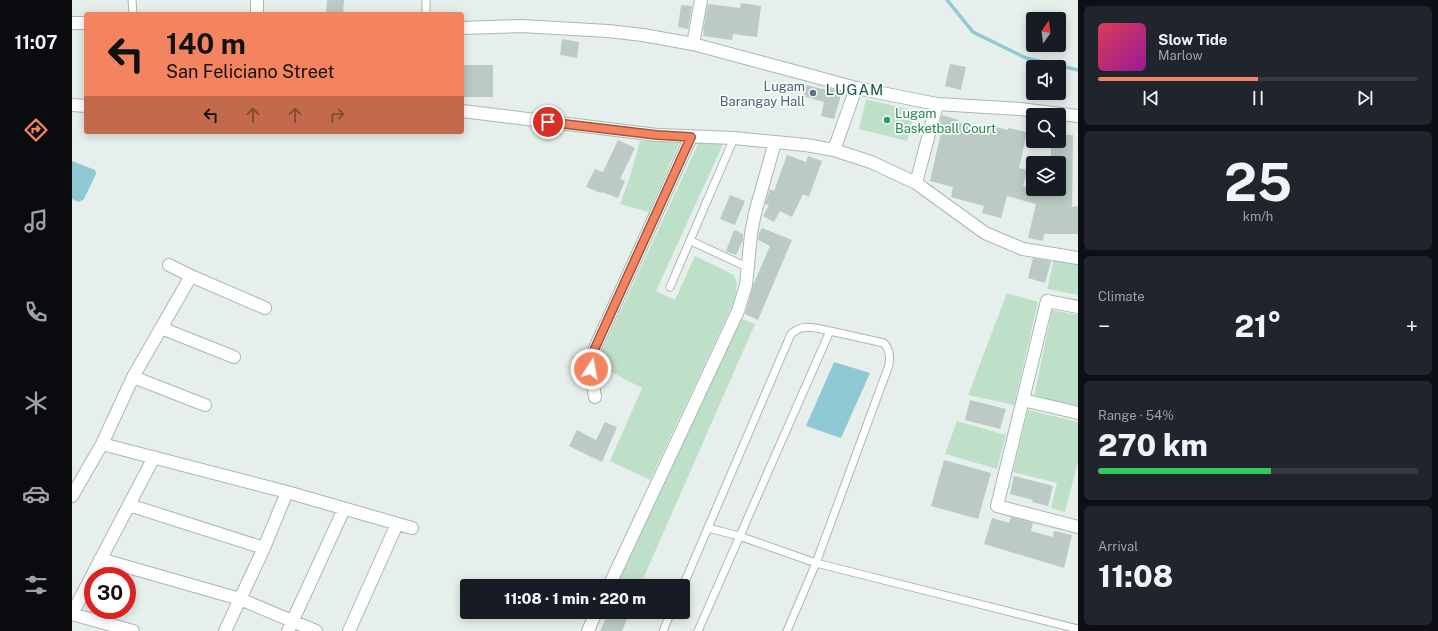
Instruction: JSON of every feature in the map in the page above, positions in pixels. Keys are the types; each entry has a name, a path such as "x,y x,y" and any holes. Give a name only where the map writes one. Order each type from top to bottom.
{"street":[{"path":"257,0 257,12"},
{"path":"693,44 701,0"},
{"path":"72,23 84,24"},
{"path":"464,28 521,26 608,31 643,35 693,44 856,88 936,104 1020,109 1078,116"},
{"path":"834,150 856,88"},
{"path":"916,183 936,104"},
{"path":"72,105 84,106"},
{"path":"464,111 650,134 734,138 806,145 834,150 871,162 916,183 985,233 1023,249 1078,258"},
{"path":"595,397 591,358 691,137"},
{"path":"612,579 738,311 746,285 749,268 751,234 755,213 775,142"},
{"path":"169,266 265,308"},
{"path":"72,496 102,444 133,376 191,276"},
{"path":"1078,307 1047,301 997,506 1078,527"},
{"path":"161,328 234,357"},
{"path":"133,376 205,405"},
{"path":"1023,400 1078,413"},
{"path":"102,444 287,492 412,528"},
{"path":"133,631 72,614 154,457"},
{"path":"225,631 264,548 287,492"},
{"path":"129,506 264,548"},
{"path":"290,626 344,509"},
{"path":"349,631 397,524"},
{"path":"100,559 240,599 290,626 316,631"},
{"path":"588,631 593,619"}],"lane":[{"path":"132,0 132,12"},
{"path":"426,0 426,12"},
{"path":"670,287 734,138"},
{"path":"691,241 749,268"},
{"path":"686,579 791,334 796,329 810,327 884,343 889,349 889,365 816,563 787,631"},
{"path":"698,631 830,331"},
{"path":"708,528 739,536 816,563 1078,630"},
{"path":"663,631 668,619"}],"green space":[{"name":"Lugam Basketball Court","path":"866,99 915,111 907,141 859,129"},
{"path":"640,141 680,141 649,212 620,204 630,177"},
{"path":"699,142 724,142 656,291 675,300 695,256 734,275 737,284 734,302 650,480 610,461 642,388 596,364"},
{"path":"1054,259 1078,261 1078,295 1047,289"},
{"path":"1007,293 1038,302 1014,405 968,395"},
{"path":"1052,310 1078,315 1078,406 1034,397"},
{"path":"739,318 755,324 643,579 620,579"},
{"path":"1028,410 1078,422 1078,465 1065,512 1051,508 1057,483 1013,472"},
{"path":"957,421 1006,435 997,469 945,454"}],"water":[{"path":"72,161 95,170 96,174 84,199 79,202 72,199"},
{"path":"834,362 870,373 841,438 806,426"}],"building":[{"path":"327,0 344,0 343,12 326,12"},
{"path":"741,3 761,6 757,37 733,34 732,40 703,36 708,4 740,8"},
{"path":"681,5 692,6 688,29 678,27"},
{"path":"562,39 579,42 577,58 560,55"},
{"path":"950,64 966,67 961,90 945,86"},
{"path":"464,65 493,65 493,97 464,97"},
{"path":"806,85 827,90 828,88 842,92 834,119 821,116 824,102 803,96"},
{"path":"942,115 959,120 958,122 987,131 989,125 1008,130 1008,128 1026,132 1019,168 1026,170 1023,186 1026,187 1026,196 1066,196 1066,156 1051,156 1051,148 1066,148 1066,135 1073,135 1072,207 1078,206 1078,234 1044,234 1043,241 1028,238 1036,204 1007,196 1001,218 982,213 984,206 951,197 953,187 930,181 941,133 937,133"},
{"path":"618,140 635,148 620,179 625,181 618,198 586,187 595,169 603,172"},
{"path":"787,155 806,162 808,156 822,161 809,197 803,194 792,217 780,211 774,222 763,216 769,205 765,204 770,189 774,191"},
{"path":"730,195 745,201 735,225 720,219"},
{"path":"762,228 792,240 758,320 745,314 754,283 770,246 758,240 759,233"},
{"path":"734,230 743,234 743,240 736,255 726,251"},
{"path":"1033,258 1051,261 1045,283 1028,278"},
{"path":"970,400 1006,409 1000,429 965,420"},
{"path":"605,422 617,427 602,462 569,446 577,430 596,440"},
{"path":"944,460 991,473 978,519 931,506"},
{"path":"1014,476 1053,486 1048,506 1032,502 1033,500 1010,494"},
{"path":"1011,517 1033,523 1031,531 1053,537 1054,531 1072,535 1064,568 984,544 992,518 1009,523"},
{"path":"606,619 627,619 622,631 600,631"}],"waterway":[{"path":"947,0 973,32 1026,58 1078,70"}],"place":[{"name":"Lugam Barangay Hall","path":"813,93"},
{"name":"Lugam Basketball Court","path":"887,120"}],"district":[{"name":"LUGAM","path":"855,89"}],"route":[{"path":"548,122 657,135 691,137 595,348 591,358 591,369"}]}
